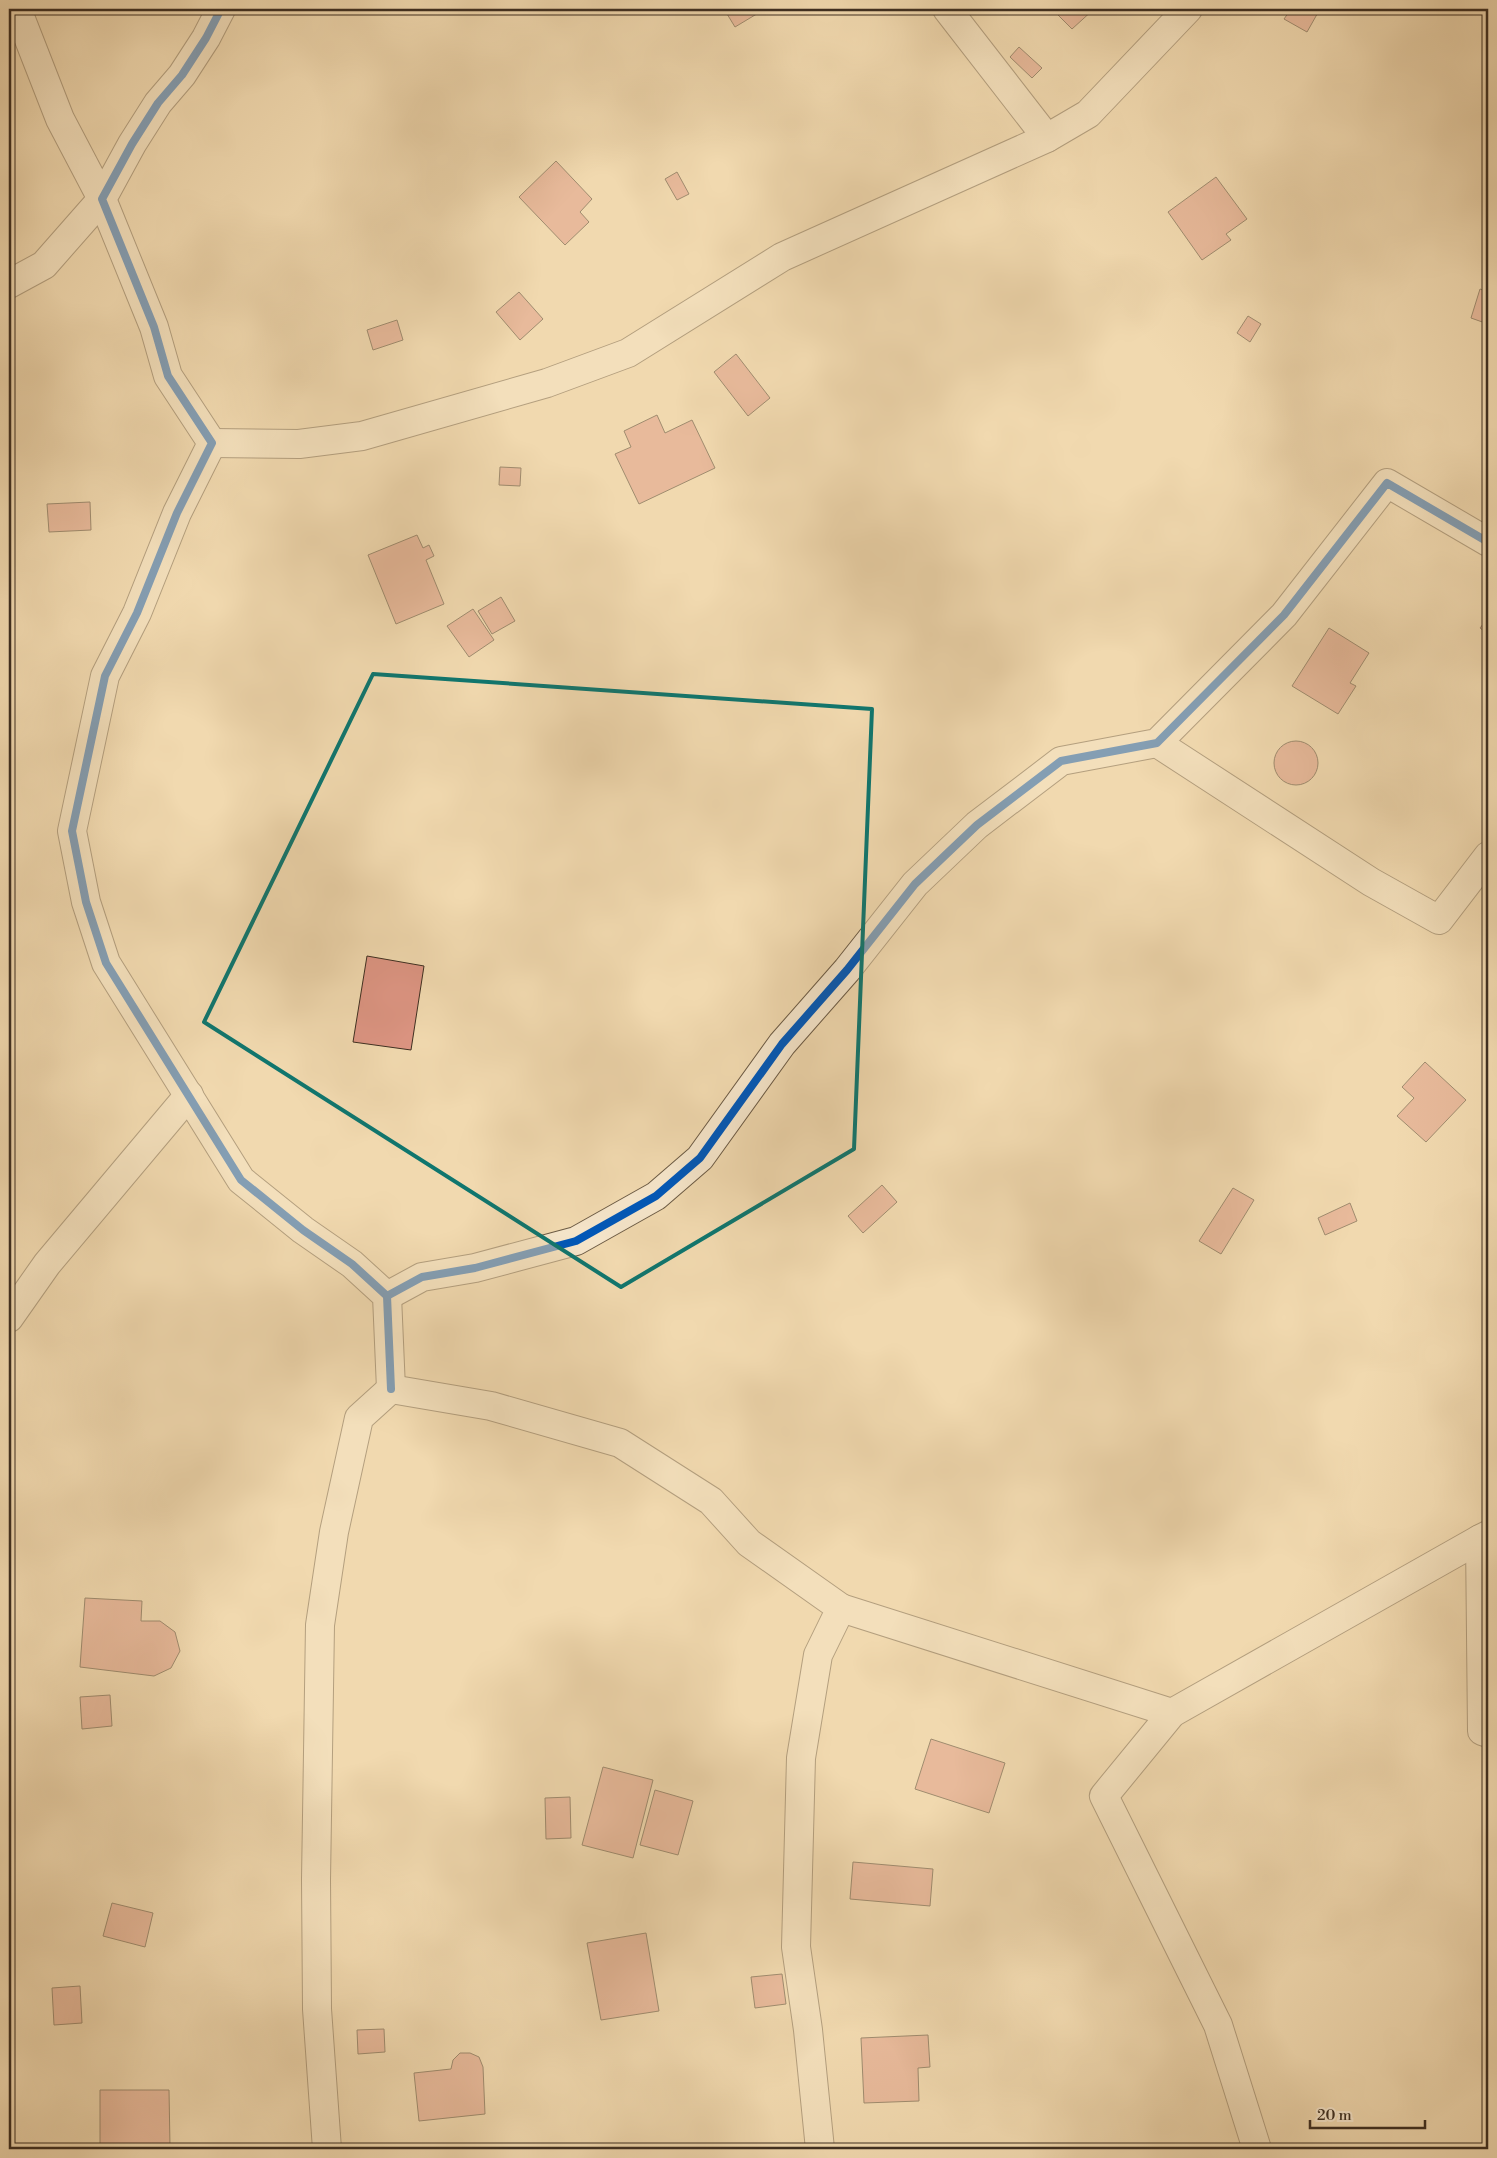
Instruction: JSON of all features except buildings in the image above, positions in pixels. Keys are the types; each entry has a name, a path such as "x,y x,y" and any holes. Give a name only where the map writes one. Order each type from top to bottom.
{"street":[{"path":"17,9 60,118 102,199 154,327 168,376 212,443"},
{"path":"9,284 44,265 102,199 137,136 158,103 182,75 222,9"},
{"path":"947,9 1047,138"},
{"path":"212,443 298,444 362,436 547,383 628,352 782,256 1047,138 1088,114 1188,9"},
{"path":"212,443 177,513 137,612 105,676 72,831 86,902 106,963 241,1180 303,1230 352,1264 387,1296 392,1389"},
{"path":"387,1296 422,1277 475,1268 576,1242 656,1196 700,1158 782,1044 847,970 915,884 977,825 1061,761 1157,743 1284,615 1387,483 1488,542"},
{"path":"1157,743 1370,882 1439,920 1488,856"},
{"path":"9,1318 47,1264 189,1096"},
{"path":"392,1389 491,1406 620,1443 711,1501 749,1544 841,1608 1172,1713"},
{"path":"327,2149 317,2009 316,1880 320,1625 334,1532 359,1418 392,1389"},
{"path":"1257,2149 1218,2025 1104,1796 1172,1713 1484,1537"},
{"path":"1484,1537 1482,1731 1488,1733"},
{"path":"820,2149 808,2030 796,1947 801,1758 818,1655 841,1608"}],"highlighted area":[{"path":"373,674 872,709 854,1149 621,1287 204,1022"}],"cycle path":[{"path":"221,9 206,38 182,75 158,103 132,144 102,199 154,327 168,376 212,443 177,513 137,613 105,676 72,831 86,902 106,963 241,1180 303,1230 352,1264 387,1296 391,1389"},
{"path":"387,1296 422,1277 475,1268 576,1241 656,1196 700,1158 782,1044 847,970 915,884 977,825 1061,761 1157,743 1284,615 1387,483 1488,542"}]}
